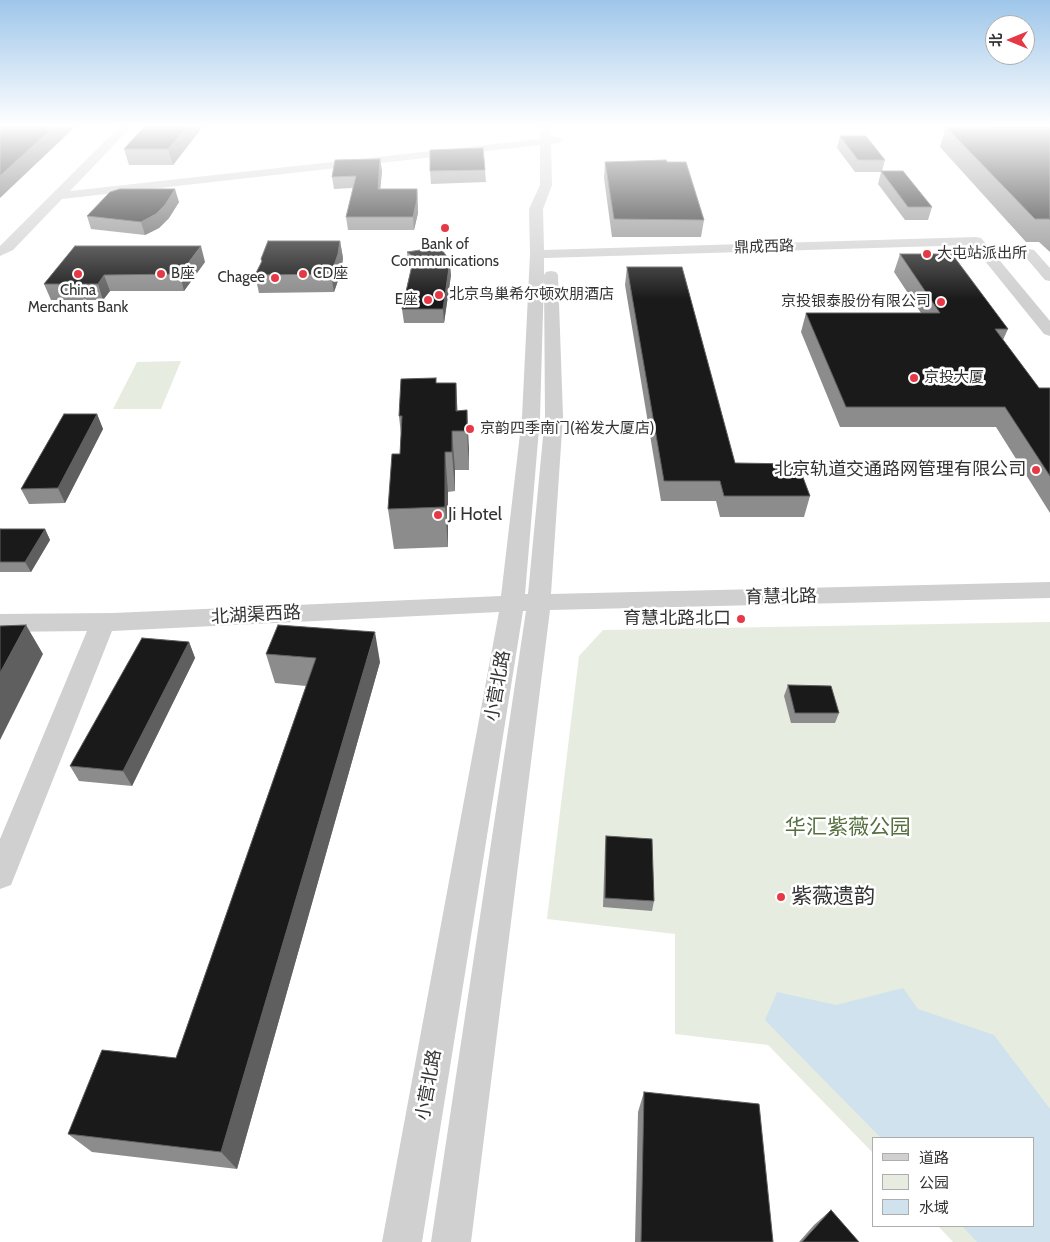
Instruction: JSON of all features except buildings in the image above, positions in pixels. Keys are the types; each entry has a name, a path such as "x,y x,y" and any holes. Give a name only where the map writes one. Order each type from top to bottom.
{"street":[{"path":"0,238 56,183"},
{"path":"0,252 8,247 71,183"},
{"path":"58,196 172,183"},
{"name":"小营北路","path":"402,1242 525,603 554,416 546,249 536,209 546,183"},
{"name":"鼎成西路","path":"546,249 976,241 1046,321"},
{"name":"小营北路","path":"451,1242 525,603 531,417 546,249"},
{"path":"1029,254 1050,277"},
{"name":"育慧北路","path":"525,603 1050,590"},
{"name":"北湖渠西路","path":"0,623 103,622 525,603"},
{"path":"0,875 103,622"}],"green space":[{"path":"181,361 161,409 113,409 137,362"},
{"name":"华汇紫薇公园","path":"1050,622 1050,1242 953,1242 939,1227 1035,1227 1035,1137 872,1137 872,1152 768,1045 675,1034 675,934 547,919 579,656 603,630"}],"water":[{"path":"903,988 918,1009 994,1035 1050,1109 1050,1242 977,1242 963,1227 1035,1227 1035,1137 880,1137 765,1020 777,992 836,1005"}],"place":[{"name":"Bank of Communications","path":"445,228"},
{"name":"大屯站派出所","path":"927,254"},
{"name":"China Merchants Bank","path":"78,274"},
{"name":"B座","path":"161,274"},
{"name":"CD座","path":"303,274"},
{"name":"Chagee","path":"275,278"},
{"name":"北京鸟巢希尔顿欢朋酒店","path":"439,295"},
{"name":"E座","path":"428,300"},
{"name":"京投银泰股份有限公司","path":"941,302"},
{"name":"京投大厦","path":"914,378"},
{"name":"京韵四季南门(裕发大厦店)","path":"470,429"},
{"name":"北京轨道交通路网管理有限公司","path":"1036,470"},
{"name":"Ji Hotel","path":"438,515"},
{"name":"育慧北路北口","path":"741,619"},
{"name":"紫薇遗韵","path":"781,897"}]}
